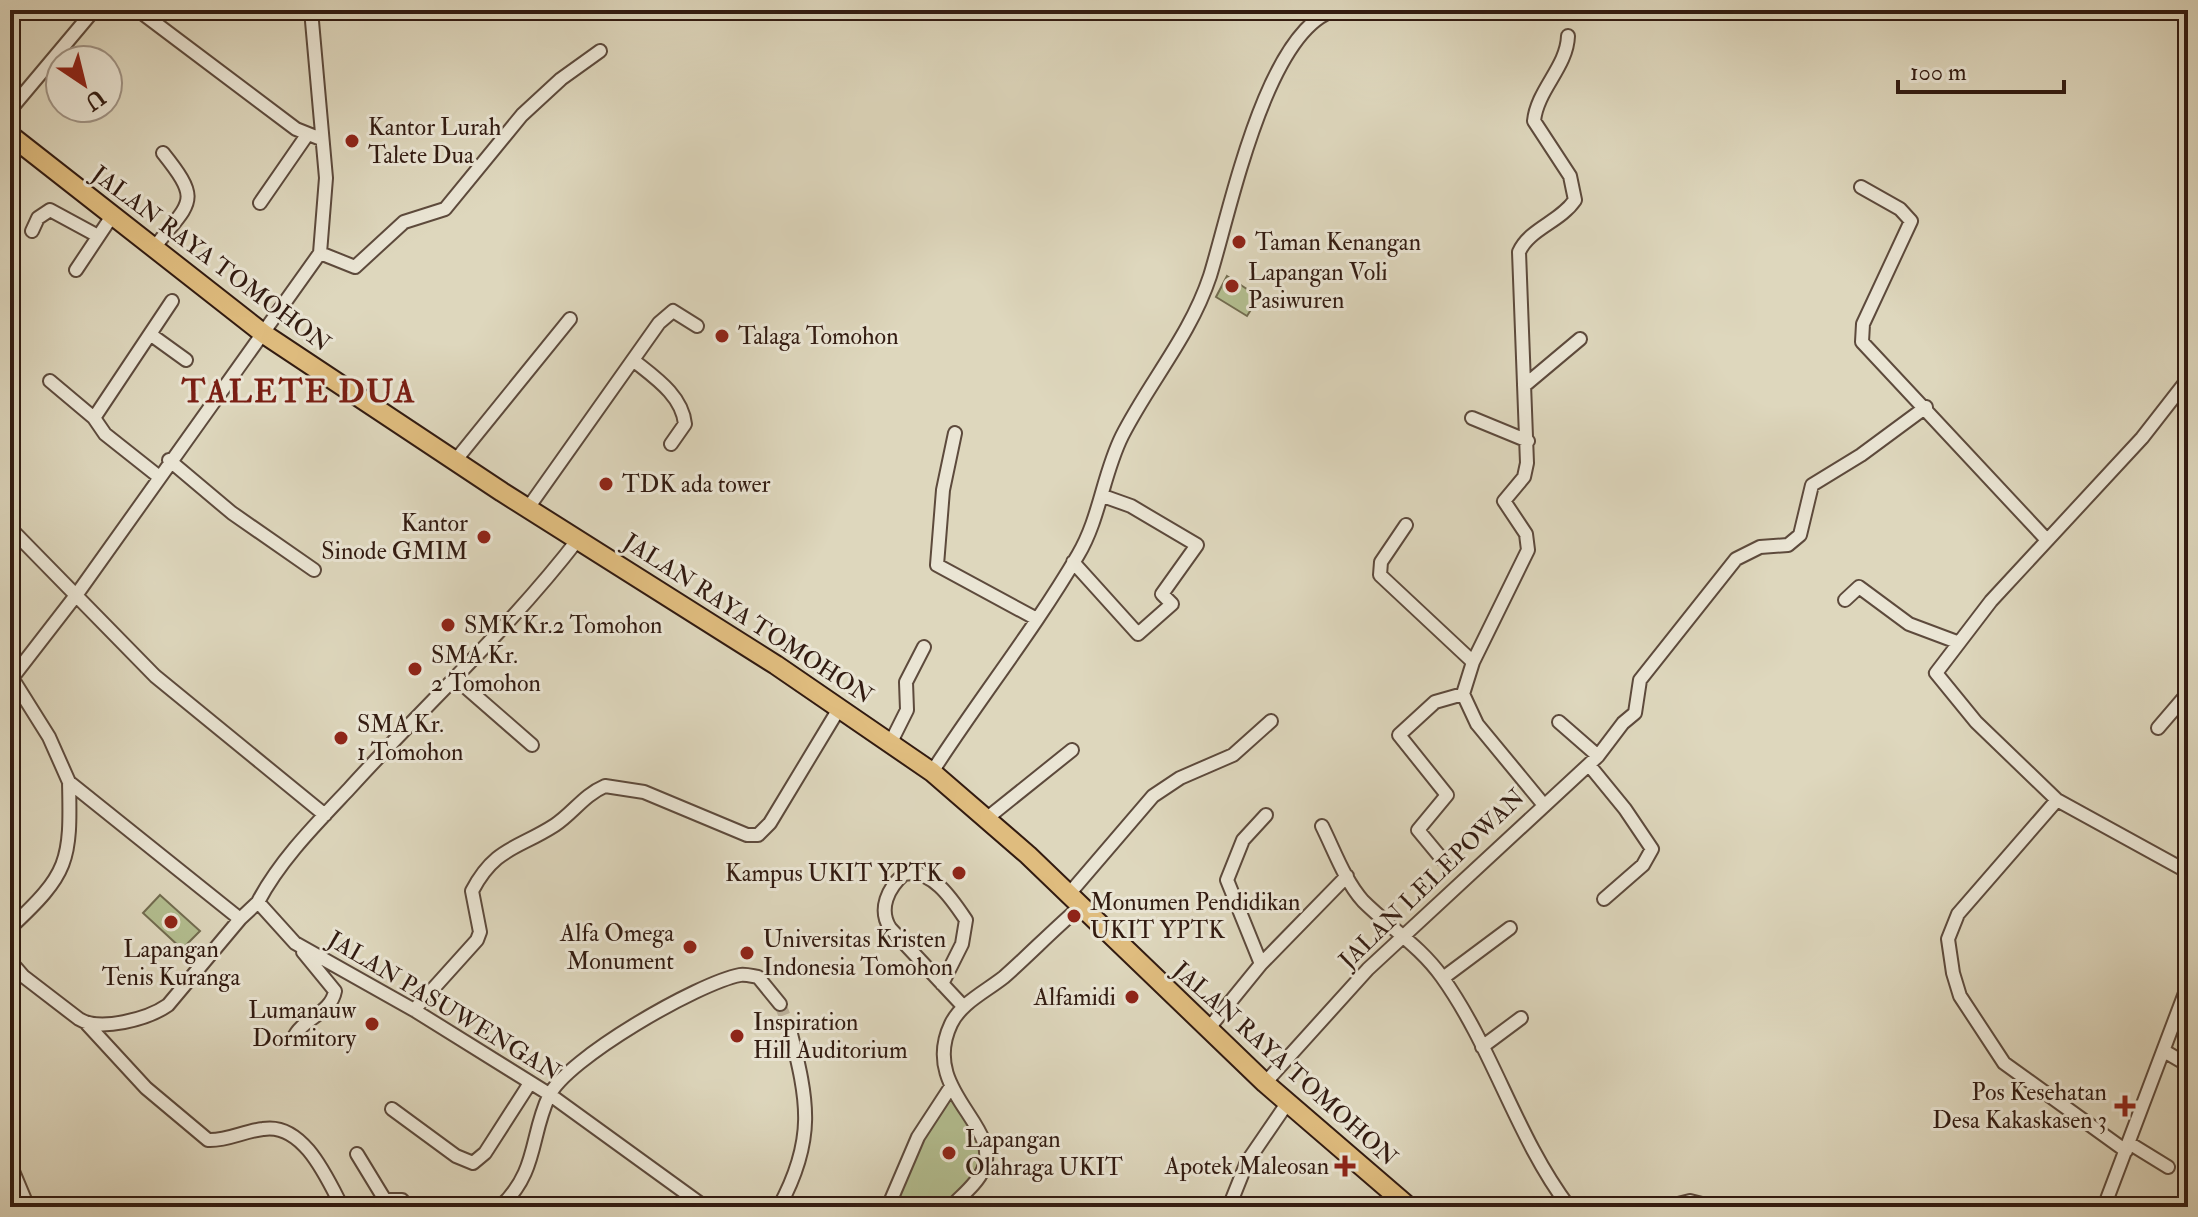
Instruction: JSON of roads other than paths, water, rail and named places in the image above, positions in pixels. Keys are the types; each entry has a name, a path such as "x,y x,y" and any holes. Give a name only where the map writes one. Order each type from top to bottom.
{"highway":[{"name":"JALAN RAYA TOMOHON","path":"10,135 264,334 455,461 840,707 932,772 1075,900 1265,1083 1409,1207"}],"street":[{"path":"10,110 94,10"},
{"path":"138,10 307,135 321,139"},
{"path":"10,928 58,878 69,842 69,782 49,737 11,679 77,594 169,460 264,334 320,253 326,209 311,10"},
{"path":"932,772 1073,562 1103,496 1121,438 1181,341 1202,298 1250,136 1277,76 1305,27 1321,14 1335,10"},
{"path":"1543,804 1477,724 1463,694 1473,662 1528,550 1526,534 1504,501 1527,470 1519,252 1526,241 1563,214 1575,200 1570,176 1534,121 1543,95 1563,57 1568,36"},
{"path":"320,253 355,267 404,222 445,209 522,115 561,79 600,51"},
{"path":"260,203 307,135"},
{"path":"154,248 183,209 189,193 187,182 163,153"},
{"path":"1861,187 1900,209 1911,221 1863,324 1862,342 2047,540"},
{"path":"32,231 38,218 50,210 98,236"},
{"path":"76,270 112,216"},
{"path":"94,418 172,301"},
{"path":"528,508 669,312 679,313 697,326"},
{"path":"455,461 570,319"},
{"path":"150,334 186,360"},
{"path":"1524,386 1580,339"},
{"path":"633,360 663,384 683,413 685,424 671,444"},
{"path":"2188,379 2142,438 1957,642 1936,673 1976,722 2057,800 2188,872"},
{"path":"50,381 94,418 105,434 158,476"},
{"name":"JALAN LELEPOWAN","path":"1265,1083 1368,969 1543,804 1594,761 1635,713 1640,680 1736,559 1760,547 1780,548 1793,542 1804,529 1812,485 1883,440 1926,407"},
{"path":"1472,418 1528,441"},
{"path":"955,433 943,490 937,565 1035,618"},
{"path":"169,460 232,513 314,570"},
{"path":"1073,562 1138,634 1172,604 1162,594 1197,545 1131,506 1103,496"},
{"path":"1406,525 1381,562 1380,575 1473,662"},
{"path":"10,528 155,676 325,815"},
{"path":"87,1024 101,1025 160,1011 258,902 274,875 325,815 533,595 579,538"},
{"path":"1845,600 1859,587 1909,624 1957,642"},
{"path":"891,742 907,710 906,682 924,647"},
{"path":"454,677 532,745"},
{"path":"2158,728 2188,693"},
{"path":"1442,859 1418,830 1447,795 1398,737 1406,724 1425,709 1445,697 1463,694"},
{"path":"414,1010 477,940 480,932 472,891 486,869 513,845 558,823 581,800 605,786 644,792 747,835 758,835 770,823 840,707"},
{"path":"951,1207 983,1171 986,1159 983,1136 950,1088 945,1044 962,1005 975,1000 1007,974 1075,900 1153,796 1180,778 1233,755 1271,721"},
{"path":"1559,722 1594,761 1652,849 1643,865 1604,899"},
{"path":"986,819 1072,750"},
{"path":"69,782 240,919"},
{"path":"2057,800 1958,914 1948,939 1953,973 1960,996 2004,1063 2128,1147 2168,1167"},
{"path":"1261,964 1227,880 1243,840 1266,815"},
{"path":"1322,826 1362,899 1443,978 1544,1169 1569,1207"},
{"path":"942,984 962,944 966,920 928,877 919,873 904,874 888,893 886,920 942,984 962,1005"},
{"path":"1209,1028 1261,964 1347,876"},
{"name":"JALAN PASUWENGAN","path":"258,902 295,943 414,1010 549,1094 705,1207"},
{"path":"1443,978 1510,928"},
{"path":"293,1039 303,1025 332,1002 335,991 327,977 295,943"},
{"path":"10,961 23,976 87,1024 146,1088 208,1140 272,1128 304,1144 342,1207"},
{"path":"500,1207 526,1171 549,1094 565,1076 619,1034 681,999 740,975 758,977 780,1004"},
{"path":"2104,1207 2188,985"},
{"path":"1482,1047 1521,1018"},
{"path":"779,1207 801,1148 807,1101 790,1030"},
{"path":"2164,1051 2188,1065"},
{"path":"392,1109 456,1156 473,1163 485,1153 530,1083"},
{"path":"888,1207 918,1137 950,1088"},
{"path":"1229,1207 1247,1162 1288,1102"},
{"path":"357,1154 385,1200 397,1199 407,1207"},
{"path":"10,1164 28,1207"},
{"path":"1666,1207 1701,1201 1714,1207"}],"tunnel":[{"path":"780,1004 790,1030"}],"place":[{"name":"Kantor Lurah Talete Dua","path":"352,141"},
{"name":"Taman Kenangan","path":"1239,242"},
{"name":"Lapangan Voli Pasiwuren","path":"1232,286"},
{"name":"Talaga Tomohon","path":"722,336"},
{"name":"TDK ada tower","path":"606,484"},
{"name":"Kantor Sinode GMIM","path":"484,537"},
{"name":"SMK Kr.2 Tomohon","path":"448,625"},
{"name":"SMA Kr. 2 Tomohon","path":"415,669"},
{"name":"SMA Kr. 1 Tomohon","path":"341,738"},
{"name":"Kampus UKIT YPTK","path":"959,873"},
{"name":"Monumen Pendidikan UKIT YPTK","path":"1074,916"},
{"name":"Lapangan Tenis Kuranga","path":"171,922"},
{"name":"Alfa Omega Monument","path":"690,947"},
{"name":"Universitas Kristen Indonesia Tomohon","path":"747,953"},
{"name":"Alfamidi","path":"1132,997"},
{"name":"Lumanauw Dormitory","path":"372,1024"},
{"name":"Inspiration Hill Auditorium","path":"737,1036"},
{"name":"Pos Kesehatan Desa Kakaskasen 3","path":"2125,1106"},
{"name":"Lapangan Olahraga UKIT","path":"949,1153"},
{"name":"Apotek Maleosan","path":"1345,1166"}],"district":[{"name":"TALETE DUA","path":"299,392"}]}
